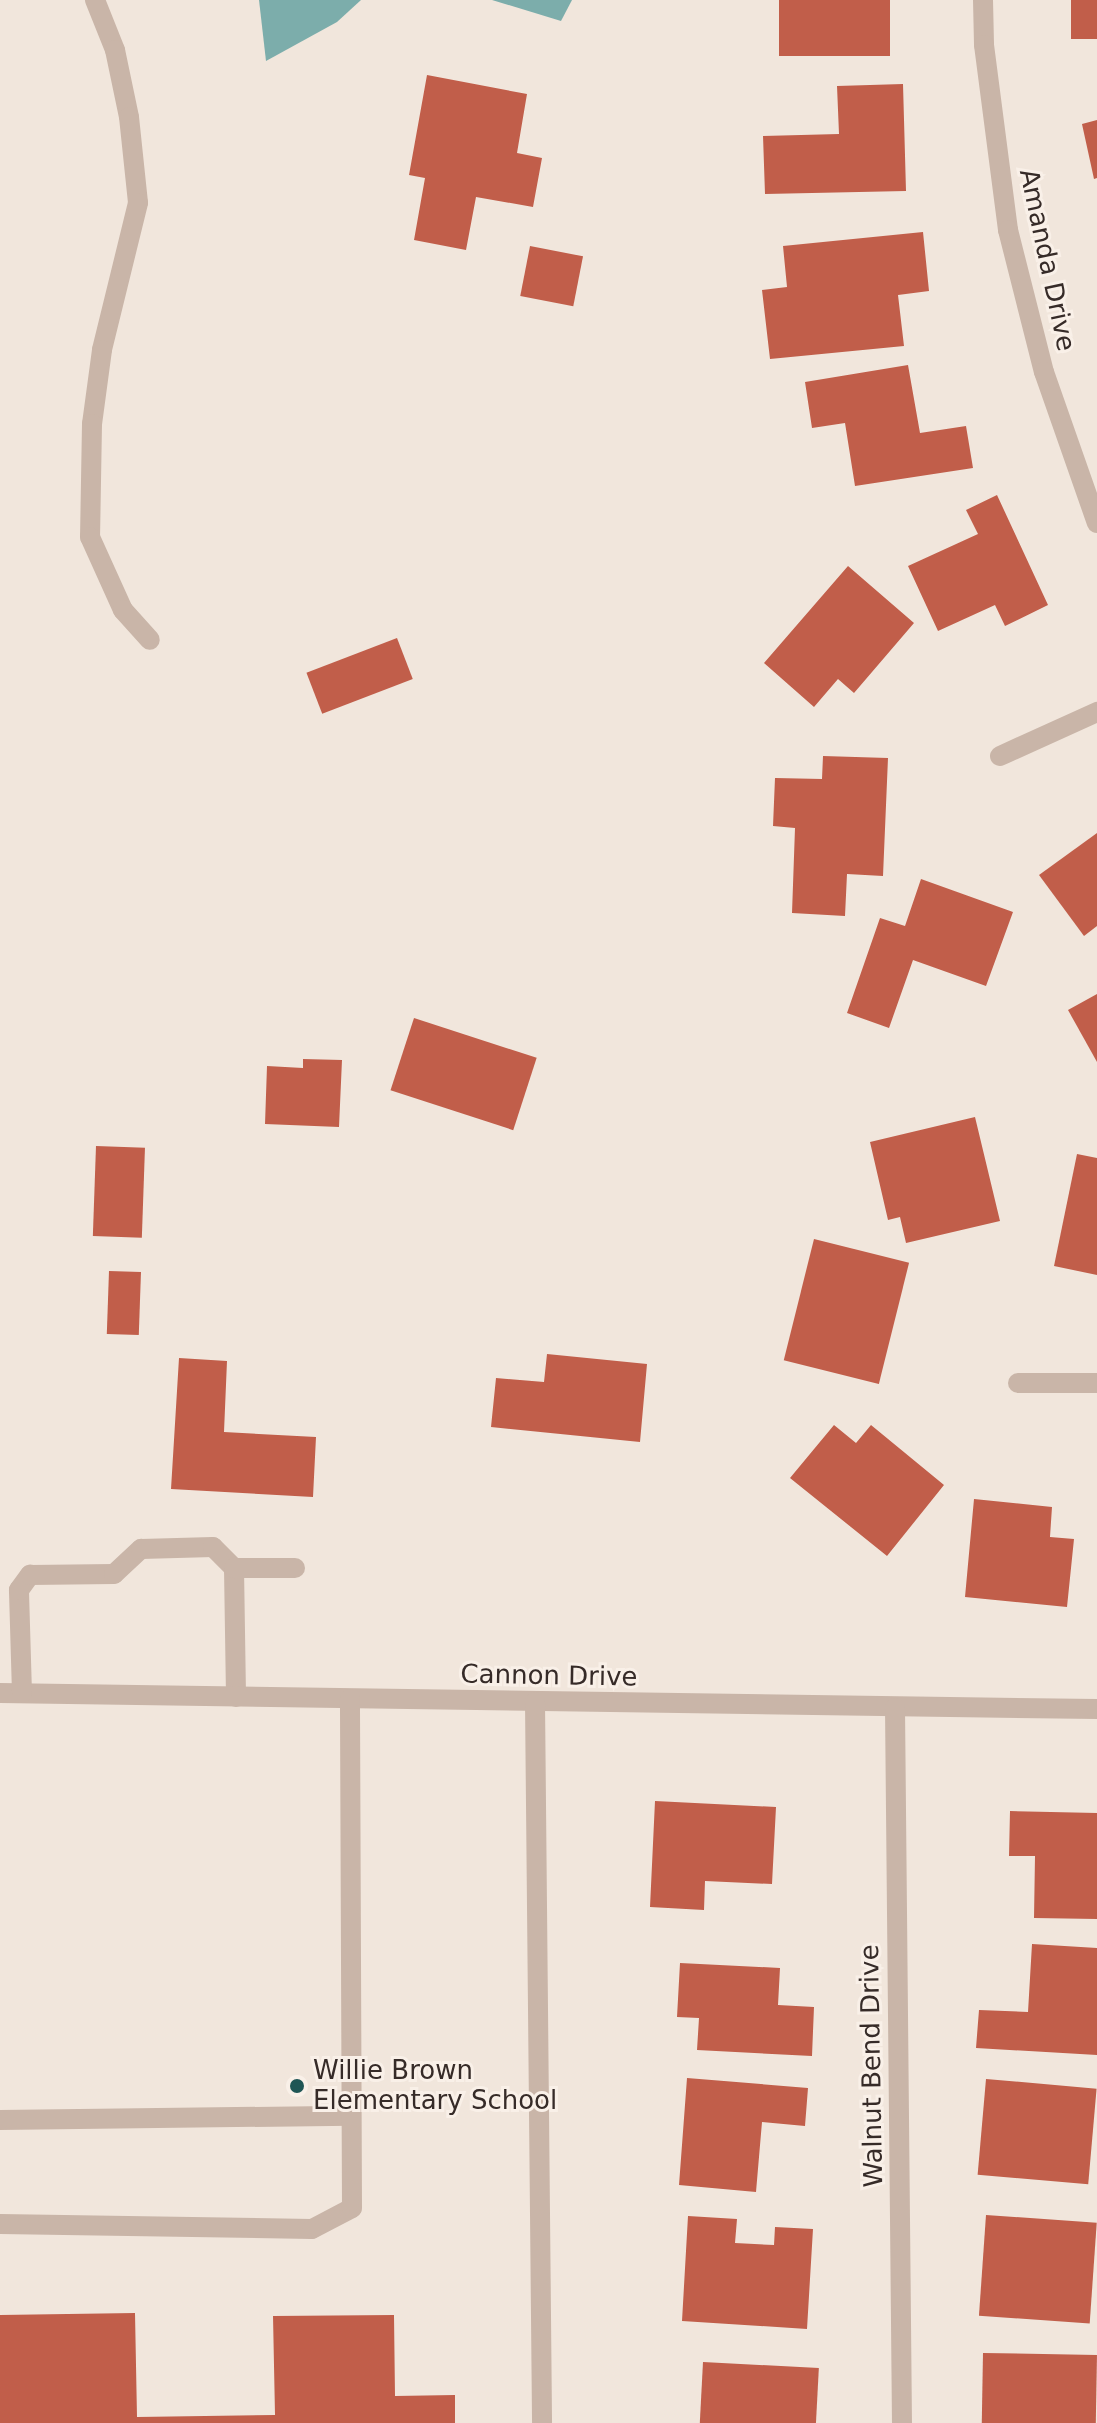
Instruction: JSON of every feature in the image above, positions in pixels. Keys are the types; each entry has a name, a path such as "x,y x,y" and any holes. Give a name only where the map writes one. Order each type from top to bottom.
{"street":[{"path":"95,0 115,50 138,203 102,350 92,424 90,537 123,610 150,640"},
{"name":"Amanda Drive","path":"983,0 984,45 1008,230 1044,372 1097,523"},
{"path":"1000,756 1097,712"},
{"path":"1018,1383 1097,1383"},
{"path":"22,1693 19,1590 30,1575 114,1574 141,1549 213,1547 234,1568 236,1697"},
{"path":"234,1568 295,1568"},
{"name":"Cannon Drive","path":"0,1693 1097,1709"},
{"path":"0,2224 312,2229 352,2208 350,1699"},
{"path":"535,1702 542,2423"},
{"name":"Walnut Bend Drive","path":"895,1708 902,2423"},
{"path":"0,2120 351,2116"}],"water":[{"path":"259,0 361,0 337,22 266,61"},
{"path":"492,0 572,0 561,21"}],"building":[{"path":"779,0 890,0 890,56 779,56"},
{"path":"1071,0 1097,0 1097,39 1071,39"},
{"path":"427,75 527,94 517,153 542,158 533,207 476,197 466,250 414,240 425,178 409,175"},
{"path":"903,84 906,191 765,194 763,136 839,134 837,86"},
{"path":"1097,120 1097,178 1094,179 1082,124"},
{"path":"923,232 929,291 898,295 904,346 770,359 762,290 787,287 783,246"},
{"path":"530,246 583,256 573,306 520,296"},
{"path":"908,365 920,433 966,426 973,468 855,486 845,423 812,428 805,382"},
{"path":"997,495 1048,605 1005,626 995,605 938,631 908,566 978,534 966,510"},
{"path":"848,566 914,623 854,693 838,679 814,707 764,663"},
{"path":"397,638 413,679 322,714 306,673"},
{"path":"823,756 888,758 883,876 847,874 845,916 792,913 795,828 773,826 775,778 822,779"},
{"path":"1097,833 1097,926 1084,936 1039,875"},
{"path":"921,879 1013,912 986,986 913,960 889,1028 847,1013 880,918 905,926"},
{"path":"1097,994 1097,1062 1068,1010"},
{"path":"414,1018 537,1058 513,1130 391,1090"},
{"path":"303,1059 342,1060 339,1127 265,1124 267,1066 303,1068"},
{"path":"975,1117 1000,1221 906,1243 900,1217 888,1220 870,1142"},
{"path":"96,1146 145,1148 142,1238 93,1236"},
{"path":"1077,1154 1097,1158 1097,1275 1054,1266"},
{"path":"814,1239 909,1263 879,1384 784,1360"},
{"path":"109,1271 141,1272 139,1335 107,1334"},
{"path":"547,1354 647,1364 640,1442 491,1427 496,1378 544,1382"},
{"path":"179,1358 227,1361 224,1432 316,1437 313,1497 171,1489"},
{"path":"834,1425 856,1443 871,1425 944,1485 887,1556 790,1478"},
{"path":"974,1499 1052,1507 1050,1537 1074,1539 1067,1607 965,1597"},
{"path":"655,1801 776,1807 772,1884 705,1881 704,1910 650,1907"},
{"path":"1010,1811 1097,1813 1097,1919 1034,1918 1035,1856 1009,1856"},
{"path":"1032,1944 1097,1948 1097,2055 976,2048 979,2010 1028,2012"},
{"path":"680,1963 780,1968 778,2005 814,2007 812,2056 697,2050 699,2018 677,2017"},
{"path":"687,2078 808,2088 805,2126 762,2122 756,2192 679,2185"},
{"path":"986,2079 1097,2089 1088,2184 978,2175"},
{"path":"986,2215 1097,2223 1090,2323 979,2316"},
{"path":"688,2216 737,2219 735,2243 774,2245 775,2227 813,2229 807,2329 682,2321"},
{"path":"135,2313 137,2417 275,2415 273,2316 394,2315 395,2396 455,2395 455,2423 0,2423 0,2315"},
{"path":"983,2353 1097,2355 1096,2423 982,2423"},
{"path":"703,2362 819,2368 816,2423 700,2423"}],"place":[{"name":"Willie Brown Elementary School","path":"297,2086"}]}
